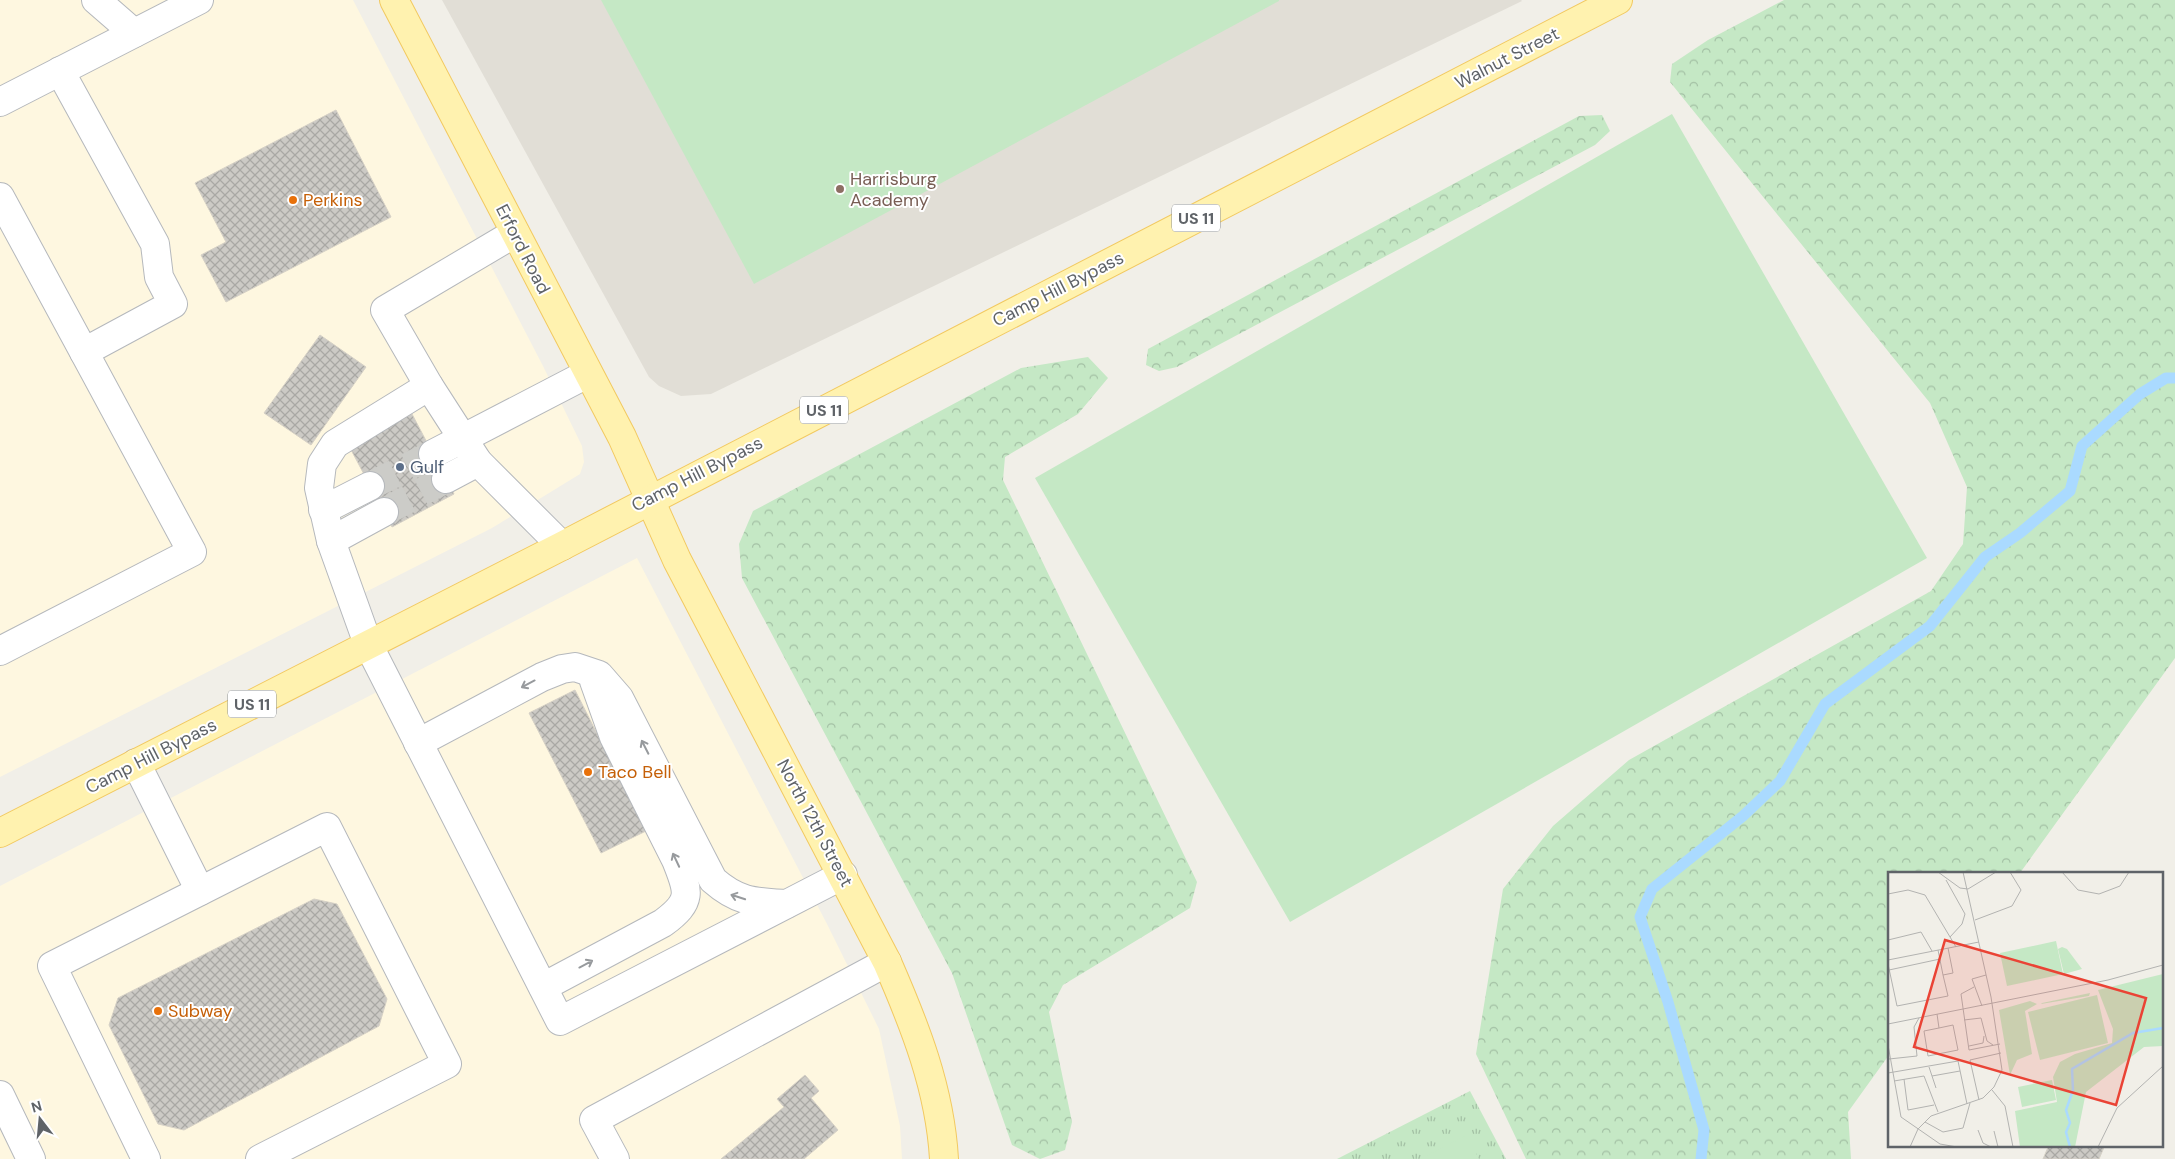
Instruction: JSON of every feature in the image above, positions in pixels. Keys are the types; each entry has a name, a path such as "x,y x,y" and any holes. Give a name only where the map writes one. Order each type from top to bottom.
{"main road":[{"name":"Erford Road","path":"394,0 587,374 622,437 650,499"},
{"name":"Walnut Street","path":"1395,116 1618,0"},
{"name":"Camp Hill Bypass","path":"0,833 562,546 1395,116"},
{"name":"North 12th Street","path":"650,499 678,560 887,962 914,1022 930,1071 942,1127 944,1159"}],"lane":[{"path":"96,0 134,33"},
{"path":"0,102 199,0"},
{"path":"60,71 155,244 159,277 173,304 84,352"},
{"path":"0,651 192,552 2,204"},
{"path":"515,233 385,310 429,386 478,462 562,546"},
{"path":"433,454 587,374"},
{"path":"429,386 335,444 322,464 319,488 323,510 331,541 368,644 560,1021 843,876"},
{"path":"446,479 478,462"},
{"path":"323,510 370,486"},
{"path":"331,541 384,512"},
{"path":"418,742 542,676 575,667 587,669 600,675 619,698 713,880 729,894 744,899 786,904"},
{"path":"543,987 663,923 679,911 686,893 685,881 676,860 614,737 602,697 587,669"},
{"path":"136,763 200,891"},
{"path":"146,1159 52,966 327,826 447,1064 260,1159"},
{"path":"616,1159 594,1120 887,962"},
{"path":"0,1095 31,1159"}],"shaded area":[{"path":"0,0 353,0 543,366 582,446 584,462 580,474 492,528 0,777"},
{"name":"Harrisburg Academy","path":"442,0 1522,1 711,394 681,396 659,386 649,377"},
{"path":"637,558 827,924 879,1029 900,1126 902,1159 0,1159 0,886"}],"green space":[{"path":"601,0 1279,0 1279,1 754,284"},
{"path":"1784,0 2175,0 2175,658 2021,872 1888,872 1888,1056 1848,1112 1851,1159 1526,1159 1476,1054 1503,889 1553,826 1629,760 1931,591 1963,544 1967,487 1930,403 1670,82 1672,64 1708,40"},
{"path":"1672,114 1927,558 1290,922 1035,478"},
{"path":"1602,115 1610,131 1595,145 1177,367 1159,371 1146,365 1148,349 1579,116"},
{"path":"1088,357 1108,378 1078,414 1005,457 1003,480 1197,882 1190,908 1063,985 1049,1012 1072,1122 1065,1150 1040,1159 1012,1145 952,973 742,578 739,544 753,511 1021,368"},
{"path":"1470,1091 1506,1159 1337,1159"},
{"path":"1467,1135 1479,1159 1420,1159"}],"building":[{"name":"Perkins","path":"336,110 391,217 226,302 201,255 226,242 195,183"},
{"path":"320,335 366,367 311,445 264,413"},
{"name":"Gulf","path":"412,414 454,494 392,527 349,446"},
{"name":"Taco Bell","path":"575,690 646,831 601,853 529,713"},
{"path":"314,899 337,904 387,999 379,1026 184,1130 158,1124 109,1025 118,998"},
{"path":"805,1075 819,1091 811,1098 838,1130 804,1159 721,1159 784,1107 777,1099"},
{"path":"2049,1146 2105,1146 2099,1159 2043,1159"}],"waterway":[{"path":"1701,1159 1704,1130 1668,1002 1640,917 1652,889 1743,816 1780,781 1825,704 1930,626 1985,557 2020,533 2070,491 2082,446 2140,394 2166,378 2175,378"}],"tunnel":[{"path":"370,486 433,454"},
{"path":"384,512 446,479"}],"place":[{"name":"Harrisburg Academy","path":"840,189"},
{"name":"Perkins","path":"293,200"},
{"name":"Gulf","path":"400,467"},
{"name":"Taco Bell","path":"588,772"},
{"name":"Subway","path":"158,1011"}]}
